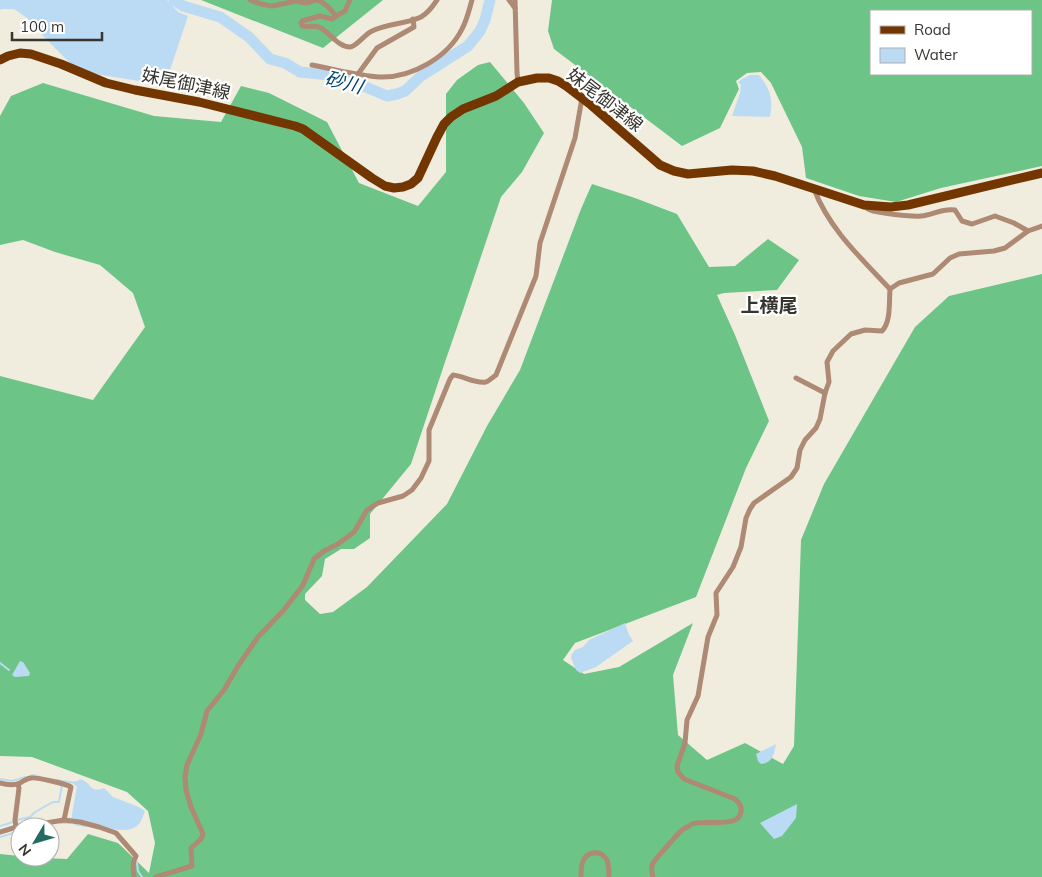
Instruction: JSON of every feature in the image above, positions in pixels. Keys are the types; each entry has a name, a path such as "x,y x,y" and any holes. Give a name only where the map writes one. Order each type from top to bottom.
{"main road":[{"name":"妹尾御津線","path":"0,60 20,53 31,54 106,83 199,102 295,126 303,129 372,178 385,186 394,188 411,184 418,178 437,137 450,117 463,109 496,96 518,82 537,78 549,78 566,86 582,97 660,165 688,174 732,170 753,171 775,176 864,205 891,207 1042,173"}],"street":[{"path":"250,0 272,6 296,1 306,3 316,0 323,2 336,16"},
{"path":"350,0 345,12 332,18 320,16 302,21 302,26 322,28 337,41 350,47 374,30 422,17 437,0"},
{"path":"312,65 381,77 399,75 416,70 449,48 461,31 472,0"},
{"path":"509,0 515,8"},
{"path":"515,0 518,82"},
{"path":"358,74 378,48 414,27 413,19"},
{"path":"156,877 192,866 192,848 203,837 191,807 184,777 187,765 201,734 207,711 224,690 258,637 280,614 303,585 314,559 354,532 367,510 378,502 404,496 412,490 421,478 429,460 429,430 450,379 454,375 474,381 486,382 496,375 536,276 540,243 575,138 582,97"},
{"path":"653,877 652,869 654,862 683,829 700,822 730,822 737,820 741,815 740,804 735,799 684,780 678,772 677,766 685,743 687,720 698,696 708,637 717,615 716,592 733,568 741,547 746,518 754,503 791,477 797,468 800,450 805,440 816,428 820,419 829,382 828,362 833,350 851,334 865,330 882,331 886,327 890,290 846,241 818,201 814,189"},
{"path":"864,205 868,210 882,213 920,216 947,209 955,210 962,221 972,224 994,216 1014,223 1028,231"},
{"path":"890,290 899,283 933,274 950,258 959,254 994,251 1005,248 1028,231 1042,225"},
{"path":"796,378 825,393"},
{"path":"0,783 18,784 27,779 36,778 66,784 71,787 64,820"},
{"path":"15,817 18,784"},
{"path":"60,821 80,822 116,832 136,856 132,867 134,877"},
{"path":"580,877 581,865 584,859 587,855 596,853 606,858 609,866 609,877"}],"green space":[{"path":"201,0 383,0 323,48"},
{"path":"552,0 1042,0 1042,166 941,188 896,202 859,196 806,178 802,147 771,83 761,72 747,73 736,81 739,89 720,128 682,146 554,49 548,31"},
{"path":"490,62 524,103 544,133 522,172 501,197 411,464 370,514 370,538 354,549 341,549 325,559 322,576 305,594 305,600 320,614 333,612 367,587 447,504 487,426 520,370 592,184 677,214 709,267 735,266 768,239 799,260 777,290 717,295 769,421 746,468 696,597 575,643 563,660 584,674 619,667 693,623 673,675 678,735 707,760 745,743 783,764 794,746 801,540 824,484 915,327 949,296 1042,274 1042,877 0,877 0,854 10,855 10,867 60,867 60,859 67,859 88,834 118,843 149,873 155,843 148,811 127,792 32,757 0,756 0,376 93,400 145,327 133,293 100,265 55,252 23,240 0,245 0,116 11,96 43,83 154,116 221,122 241,86 269,93 327,122 359,183 418,206 446,172 446,94 457,80 478,65"}],"water":[{"path":"0,0 167,0 178,12 188,16 165,85 95,74 72,65 27,18 14,9 0,10"},
{"path":"750,75 759,75 769,90 771,100 770,117 732,116 740,93 741,85 738,82"},
{"path":"625,623 633,641 596,667 580,673 576,670 571,658 575,650 583,647 589,640"},
{"path":"20,661 23,662 30,673 29,676 15,677 12,675"},
{"path":"776,744 774,754 770,760 761,764 756,754"},
{"path":"84,780 93,789 104,788 113,797 145,811 139,824 133,828 119,830 71,820 77,786 74,785 75,781"},
{"path":"797,804 796,818 782,836 774,839 760,823"}],"waterway":[{"name":"砂川","path":"174,0 183,6 220,17 249,37 270,59 285,63 300,72 347,79 387,96 405,91 421,76 468,46 480,31 490,0"},
{"path":"0,663 9,670"},
{"path":"30,776 40,777"},
{"path":"0,779 12,781 25,777"},
{"path":"56,780 76,783"},
{"path":"30,817 53,802 59,802 62,785"},
{"path":"0,826 10,823"},
{"path":"60,823 70,823"},
{"path":"75,824 85,826"},
{"path":"0,837 10,834"},
{"path":"136,861 138,871 142,877"}],"district":[{"name":"上横尾","path":"769,305"}]}
